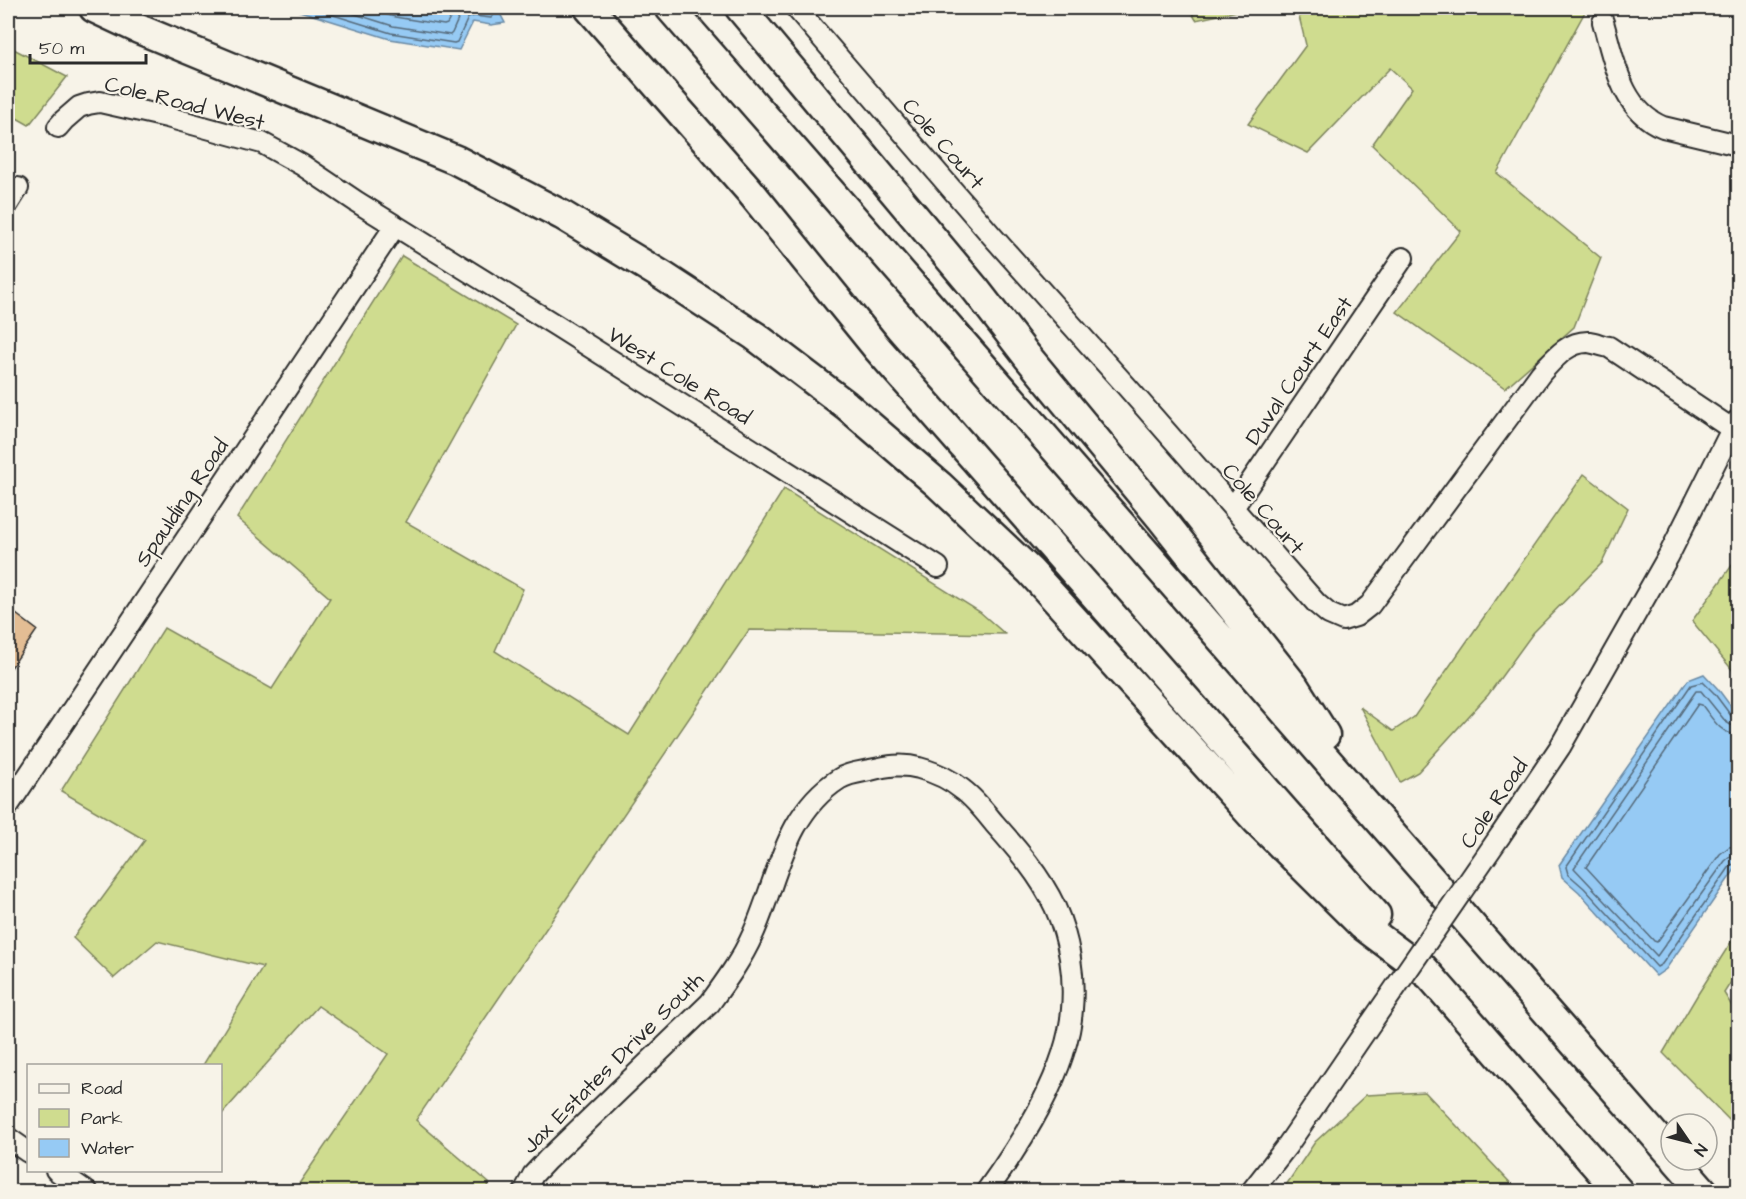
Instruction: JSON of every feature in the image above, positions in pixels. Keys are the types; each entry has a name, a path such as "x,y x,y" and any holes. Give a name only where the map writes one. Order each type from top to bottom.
{"highway":[{"path":"72,8 139,29"},
{"path":"94,8 139,29 456,160 562,215 663,276 754,336 846,405 948,492 1030,571 1256,820 1362,925 1429,975"},
{"path":"589,8 749,190 885,357 1619,1191"},
{"path":"670,8 1659,1140"},
{"path":"740,8 976,290 1026,356 1161,518 1286,677 1378,818"},
{"path":"1687,1172 1704,1191"}],"street":[{"name":"Cole Court","path":"796,8 992,236 1317,604 1329,614 1343,620 1356,616 1370,605 1541,373 1569,347 1590,342 1609,347 1735,424"},
{"path":"1603,22 1619,77 1638,112 1651,122 1663,127 1738,145"},
{"name":"Cole Road West","path":"58,127 79,107 100,102 167,117 262,143 302,165 396,226"},
{"name":"West Cole Road","path":"396,226 938,567"},
{"name":"Spaulding Road","path":"8,806 396,226"},
{"name":"Duval Court East","path":"1233,508 1403,258"},
{"name":"Cole Road","path":"1251,1191 1287,1146 1560,747 1669,555 1735,424"},
{"name":"Jax Estates Drive South","path":"524,1191 533,1175 547,1160 710,1003 731,973 752,936 796,825 813,801 841,777 892,765 919,768 938,775 963,790 980,807 1018,850 1040,880 1055,908 1070,961 1072,1010 1068,1038 1053,1082 1028,1127 986,1191"},
{"path":"8,1138 27,1151"},
{"path":"59,1172 87,1191"}],"green space":[{"path":"1189,8 1251,8 1196,20"},
{"path":"1297,8 1587,8 1497,173 1601,258 1574,327 1505,388 1397,312 1461,231 1372,145 1412,88 1390,68 1308,153 1248,124 1306,45"},
{"path":"8,46 67,77 29,125 8,113"},
{"path":"402,256 516,325 406,522 523,589 495,651 629,735 784,489 980,612 1005,634 749,630 416,1120 489,1183 487,1191 294,1191 388,1054 318,1006 222,1114 222,1064 204,1064 263,967 157,941 114,978 73,938 145,840 61,791 164,628 272,689 330,598 237,518"},
{"path":"1584,474 1628,508 1602,563 1533,633 1488,695 1418,772 1400,782 1360,707 1393,731 1414,717"},
{"path":"1738,557 1738,677 1692,621"},
{"path":"1738,931 1738,971 1724,993 1738,1016 1738,1129 1663,1053"},
{"path":"1425,1092 1518,1191 1282,1191 1315,1142 1366,1095"}],"water":[{"path":"290,8 497,8 505,23 491,25 473,22 459,50 390,39"},
{"path":"1704,674 1738,716 1738,865 1666,969 1656,976 1579,892 1562,877 1559,865 1688,680"}],"building":[{"path":"16,614 37,630 8,672 8,626"}]}
